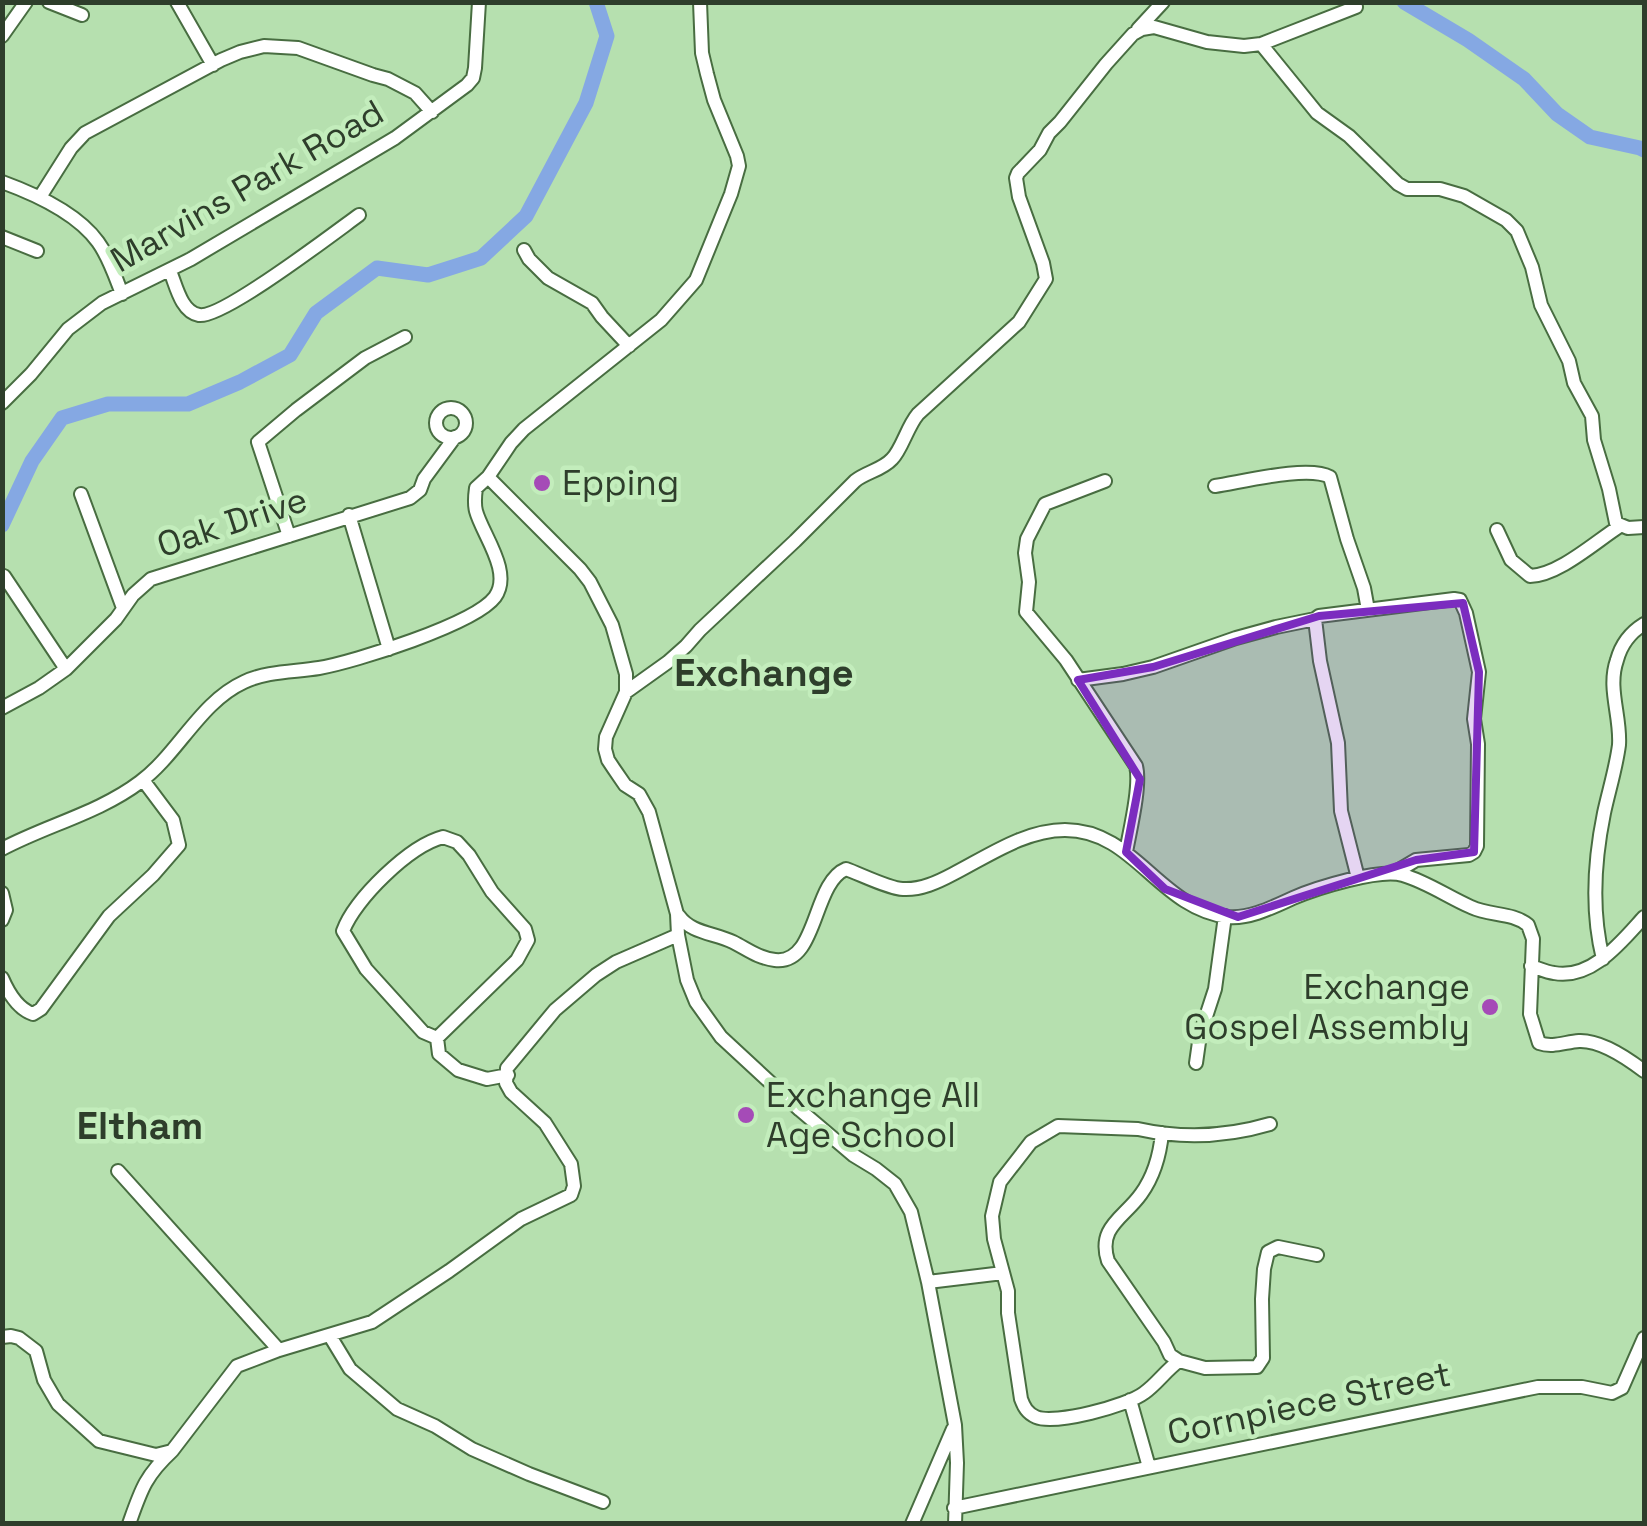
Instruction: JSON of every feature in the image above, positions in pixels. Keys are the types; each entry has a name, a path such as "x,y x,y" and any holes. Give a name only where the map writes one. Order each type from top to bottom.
{"street":[{"path":"2,36 26,2"},
{"path":"49,2 82,15"},
{"path":"177,2 213,64"},
{"name":"Marvins Park Road","path":"2,403 68,329 108,299 170,270 396,138 473,78 479,2"},
{"path":"2,850 127,792 238,684 271,673 318,668 389,649 455,622 495,597 500,583 498,568 476,510 476,488 524,430 661,320 693,285 738,176 737,156 714,100 702,53 700,3 690,2"},
{"path":"626,692 686,646 855,481 892,460 918,414 1020,322 1046,280 1020,197 1018,173 1106,64 1164,2"},
{"path":"1136,31 1154,26 1219,44 1244,46 1261,44 1356,7"},
{"path":"1261,44 1304,101 1349,136 1398,184 1407,189 1440,189 1464,196 1506,220 1517,231 1532,267 1541,305 1592,416 1594,440 1620,526"},
{"path":"40,197 70,148 85,133 213,64 264,46 298,48 388,78 415,94 432,112"},
{"path":"2,182 40,197 96,239 122,294"},
{"path":"170,270 184,305 192,312 206,315 286,268 359,215"},
{"path":"2,237 37,251"},
{"path":"524,250 548,278 592,304 629,346"},
{"path":"289,536 258,442 364,358 405,337"},
{"name":"Oak Drive","path":"2,708 66,670 116,619 143,584 160,575 410,498 420,490 448,441"},
{"path":"1215,486 1286,475 1326,474 1368,610"},
{"path":"488,478 580,569 612,626 626,674 626,692 605,749 608,760 625,784 639,794 649,812 677,914 687,980 696,1002 721,1037 840,1144 894,1184 910,1212 928,1282 955,1424 955,1524"},
{"path":"1105,481 1046,504 1027,539 1026,612 1048,636 1136,766 1140,779 1126,852"},
{"path":"81,494 122,608"},
{"path":"349,516 389,649"},
{"path":"1497,530 1511,560 1530,576 1540,576 1620,526 1644,527"},
{"path":"4,576 66,670"},
{"path":"677,914 686,927 734,943 756,956 782,961 797,953 826,892 842,871 902,889 916,888 943,879 1010,843 1058,830 1095,834 1126,852 1178,897 1202,909 1238,917 1358,878 1394,873 1416,860 1463,857 1477,846 1478,744 1474,718 1479,672 1460,600 1318,616 1153,667 1078,680"},
{"path":"1315,619 1338,743 1341,811 1358,878"},
{"path":"1603,959 1594,896 1603,817 1618,747 1612,684 1624,643 1644,624"},
{"path":"2,978 26,1012 33,1014 41,1009 109,916 179,845 174,820 143,780"},
{"path":"443,837 458,842 470,855 492,892 525,929 528,940 517,960 437,1038 423,1032 366,969 343,931 348,918 378,883 419,849 443,837"},
{"path":"1394,873 1478,910 1524,921 1532,931 1530,1014 1539,1043 1547,1046 1592,1042 1644,1071"},
{"path":"2,893 6,910 2,920"},
{"path":"1196,1064 1200,1035 1216,989 1225,916"},
{"path":"1531,966 1556,974 1574,973 1603,959 1644,917"},
{"path":"129,1524 152,1470 172,1451 237,1366 372,1322 520,1219 571,1195 571,1164 545,1123 511,1092 506,1083 510,1063 554,1010 596,974 678,935"},
{"path":"437,1038 440,1054 458,1070 487,1080 508,1075"},
{"path":"1179,1361 1142,1395 1130,1400 1056,1419 1036,1417 1024,1408 1009,1324 1008,1291 994,1238 992,1216 1000,1182 1031,1142 1058,1126 1211,1136 1270,1124"},
{"path":"1162,1133 1153,1172 1140,1195 1111,1226 1104,1251 1170,1355 1205,1368 1256,1367 1263,1358 1264,1269 1268,1252 1278,1247 1317,1255"},
{"path":"118,1171 279,1350"},
{"path":"928,1282 1003,1273"},
{"path":"330,1336 350,1369 397,1409 500,1462 603,1502"},
{"path":"2,1337 19,1338 36,1351 44,1380 58,1404 99,1441 156,1455 172,1451"},
{"name":"Cornpiece Street","path":"954,1508 1538,1387 1582,1386 1612,1393 1622,1388 1644,1338"},
{"path":"1130,1400 1149,1467"},
{"path":"912,1524 955,1424"}],"highlighted area":[{"path":"1463,603 1479,672 1474,852 1416,860 1238,917 1165,889 1126,852 1140,779 1078,680 1153,667 1319,616"}],"waterway":[{"path":"2,525 32,461 62,418 108,404 188,404 290,355 316,313 377,268 428,275 481,258 526,216 586,103 607,36 596,2"},
{"path":"1404,2 1524,79 1557,114 1590,137 1644,150"}],"place":[{"name":"Epping","path":"542,483"},
{"name":"Exchange Gospel Assembly","path":"1490,1007"},
{"name":"Exchange All Age School","path":"746,1115"}],"district":[{"name":"Exchange","path":"764,673"},
{"name":"Eltham","path":"140,1126"}]}
